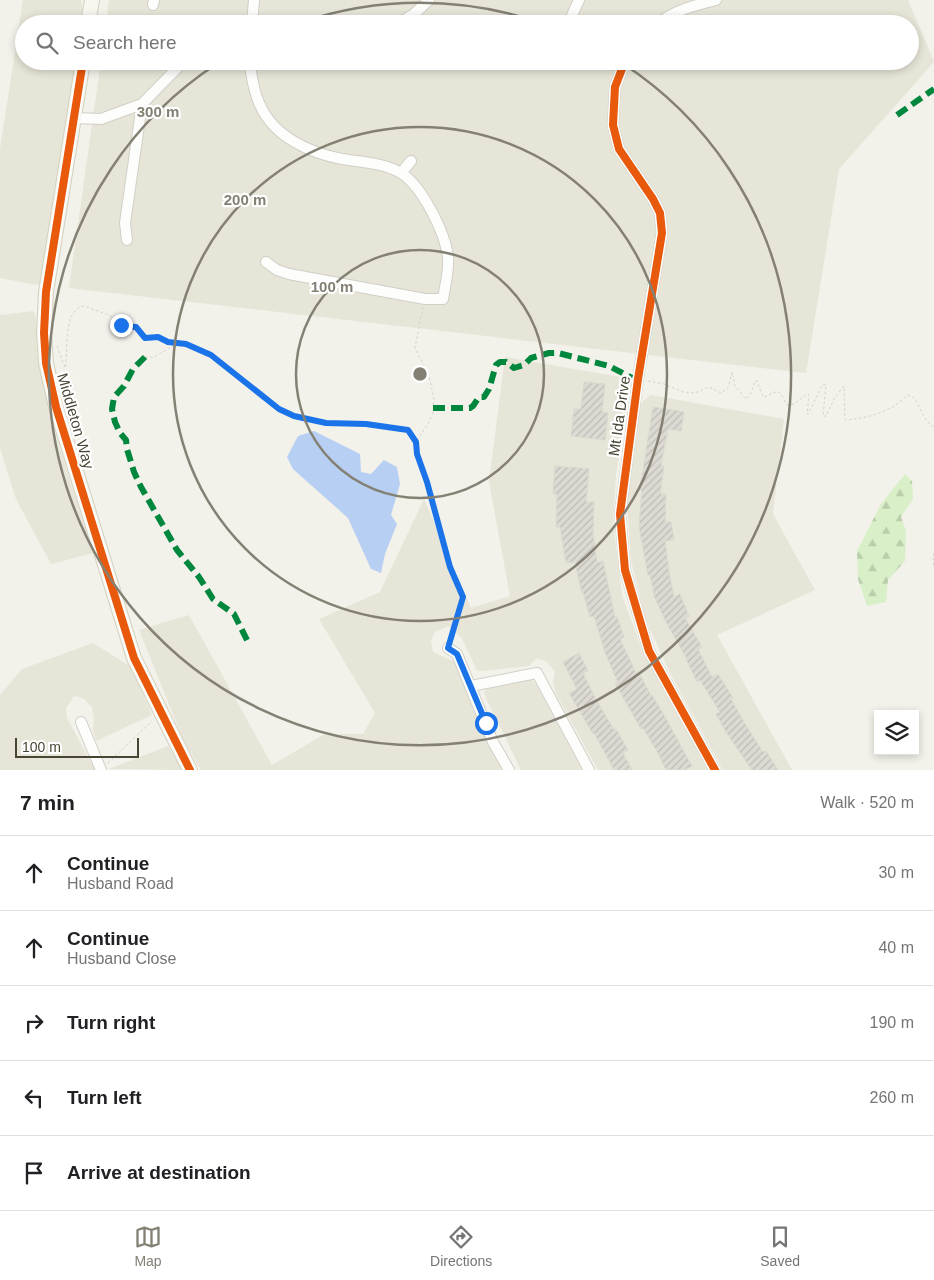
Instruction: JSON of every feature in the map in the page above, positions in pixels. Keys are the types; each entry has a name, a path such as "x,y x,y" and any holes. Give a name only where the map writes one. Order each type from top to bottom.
{"street":[{"path":"90,15 92,0"},
{"path":"253,15 254,0"},
{"path":"412,15 429,0"},
{"path":"572,15 579,0"},
{"path":"671,15 692,6 716,0"},
{"name":"Middleton Way","path":"82,70 46,292 46,363 56,407 132,650 190,770"},
{"path":"74,118 101,119 142,104 175,70"},
{"path":"250,70 253,88 260,107 273,124 301,147 327,156 384,166 401,173 410,181 432,210 443,234 448,259 444,299 425,299 289,274 276,270 266,262"},
{"name":"Mt Ida Drive","path":"622,70 615,87 613,125 619,149 653,199 660,213 662,233 638,379 620,514 625,570 649,651 715,770"},
{"path":"127,240 125,223 142,104"},
{"path":"401,173 411,161"},
{"path":"448,648 457,654 493,742 509,770"},
{"path":"471,686 537,673 589,770"},
{"path":"81,722 104,767"}],"path":[{"path":"416,442 429,422 434,399 429,376 415,348 425,299"},
{"path":"45,342 58,346 65,368 70,320 76,309 84,306 109,315 124,326 136,327 145,338 158,337 168,342 180,343 199,349 211,355 279,409 294,416 326,423 390,426 408,430 416,442 417,454 427,482 450,567 463,597 448,648"},
{"path":"145,357 154,357 180,343"},
{"path":"642,380 664,384 683,392 695,393 709,387 721,393 728,388 732,372 735,386 746,399 751,393 755,381 757,381 763,397 768,397 778,392 787,405 794,404 809,395 807,414 823,384 826,385 823,416 826,416 835,397 844,386 846,420 888,410 900,403 907,395 911,395 916,399 925,421 934,427"},
{"path":"934,552 934,567"},
{"path":"104,767 161,712"}],"shaded area":[{"path":"23,0 81,0 83,13 83,15 21,15"},
{"path":"109,0 908,0 914,15 107,15"},
{"path":"919,26 934,62 839,169 806,373 69,288 100,70 919,70"},
{"path":"15,52 15,70 74,70 42,278 38,285 0,278 0,149"},
{"path":"34,311 37,353 51,421 93,553 51,564 16,499 0,448 0,315"},
{"path":"505,357 632,379 616,475 613,523 622,595 642,650 708,770 598,770 556,694 553,683 555,672 547,662 537,658 529,666 477,670 461,637 448,626 435,632 431,641 433,652 455,662 476,716 504,770 201,770 183,739 139,630 189,615 272,765 325,734 363,734 375,713 319,619 380,592 424,499 471,608 510,596 489,482"},
{"path":"651,395 784,419 773,514 815,590 717,635 792,770 723,770 669,671 645,618 631,560 627,505 639,409 643,401"},
{"path":"93,643 131,667 152,715 96,741 93,729 92,707 83,698 74,696 66,708 67,718 95,770 0,770 0,695 22,669"},
{"path":"532,680 538,688 582,770 521,770 484,692 489,687"},
{"path":"168,746 183,770 109,769"}],"green space":[{"path":"905,474 912,481 913,499 901,517 906,531 905,561 888,580 886,602 867,606 858,579 857,551 881,504"}],"water":[{"path":"314,431 360,454 361,472 371,474 384,460 397,467 400,484 391,515 397,524 385,554 381,573 371,569 348,518 293,469 287,457 298,436"}],"building":[{"path":"584,382 605,384 602,412 608,413 605,440 571,436 574,409 581,409"},
{"path":"653,407 684,412 681,431 668,429 661,465 664,466 660,494 666,494 665,522 671,522 674,540 665,541 674,597 680,594 689,616 685,618 702,647 698,649 712,677 718,674 733,698 731,699 745,724 763,752 766,751 778,770 752,770 726,732 716,714 720,712 700,680 697,682 655,598 650,575 648,575 639,526 642,490 640,490"},
{"path":"555,466 589,469 586,502 594,502 593,533 597,563 603,561 615,618 617,617 624,637 620,639 636,673 638,671 692,766 685,770 666,770 661,758 643,728 641,729 615,683 618,682 606,655 594,616 590,617 575,562 566,563 560,527 556,527 557,494 553,494"},
{"path":"579,653 588,671 583,673 595,698 628,750 623,753 632,770 614,770 569,693 577,689 563,662"}],"marked path":[{"path":"897,115 934,89"},
{"path":"433,408 470,408 479,397 484,397 489,389 496,365 500,362 506,362 514,368 524,365 531,358 549,353 558,353 609,366 632,378"},
{"path":"145,357 133,369 124,386 114,397 112,409 115,422 126,440 134,472 141,487 177,550 199,577 213,599 234,614 248,642"}],"cycle path":[{"path":"82,70 46,292 44,333 46,363 56,407 134,658 190,770"},
{"path":"622,70 615,87 613,125 619,149 653,199 660,213 662,233 638,379 620,514 625,570 649,651 715,770"}],"route":[{"path":"121,325 136,327 141,330 145,338 158,337 168,342 186,344 211,355 279,409 294,416 326,423 366,424 408,430 416,442 417,454 427,482 450,567 463,597 448,648 457,654 486,723"}]}
